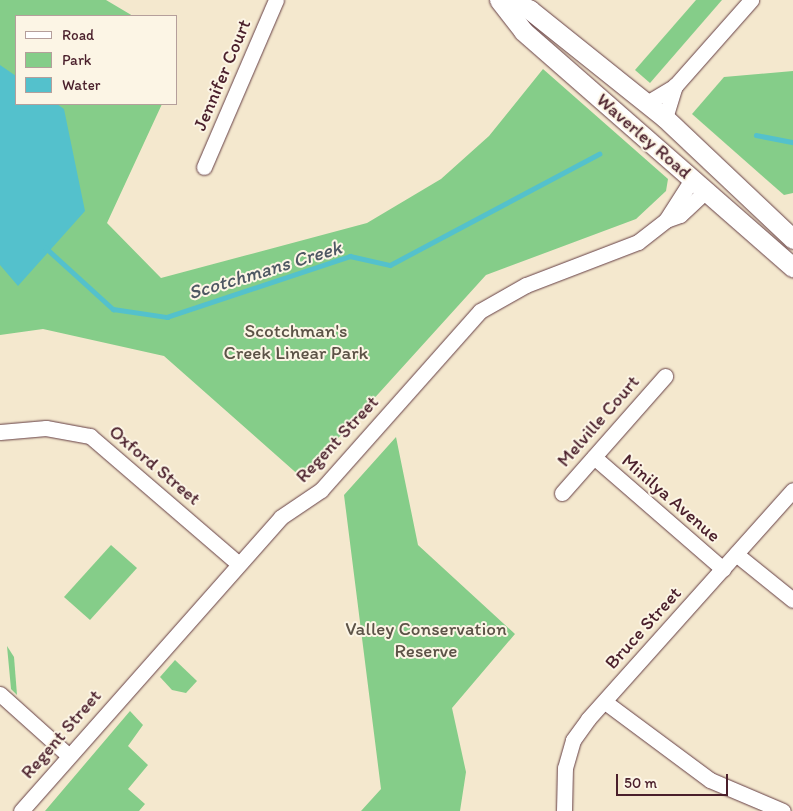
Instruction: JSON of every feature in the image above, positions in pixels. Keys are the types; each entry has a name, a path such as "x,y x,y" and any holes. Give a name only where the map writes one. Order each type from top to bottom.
{"main road":[{"name":"Waverley Road","path":"499,0 523,31 793,267"},
{"name":"Waverley Road","path":"509,0 530,10 665,118 715,162 793,239"},
{"path":"700,184 715,162"}],"street":[{"name":"Jennifer Court","path":"204,166 276,0"},
{"path":"647,103 675,86 751,0"},
{"path":"665,118 675,86"},
{"name":"Regent Street","path":"20,811 281,517 328,484 480,311 526,285 638,242 666,220 680,215 700,184"},
{"name":"Melville Court","path":"562,493 665,376"},
{"name":"Oxford Street","path":"0,432 46,428 90,436 239,564"},
{"name":"Minilya Avenue","path":"594,457 723,569"},
{"name":"Bruce Street","path":"564,811 565,768 573,740 604,702 793,490"},
{"path":"736,554 793,600"},
{"path":"0,694 68,756"},
{"path":"604,702 710,780 783,811"}],"green space":[{"name":"Scotchman's Creek Linear Park","path":"0,0 106,0 131,15 15,15 15,105 162,105 107,223 161,278 367,223 441,179 489,136 543,69 668,179 666,191 636,219 486,275 302,478 164,356 43,329 0,335"},
{"path":"696,0 722,0 650,83 635,70"},
{"path":"793,71 793,193 784,195 692,114 724,77"},
{"name":"Valley Conservation Reserve","path":"396,437 418,545 515,634 452,708 466,772 460,811 361,811 381,789 344,495"},
{"path":"111,545 137,568 90,620 64,597"},
{"path":"7,646 14,657 17,695 11,689"},
{"path":"175,660 197,681 186,693 172,690 160,677"},
{"path":"130,711 143,725 128,746 148,765 128,789 145,804 139,811 45,811"}],"water":[{"path":"0,65 15,75 15,105 58,105 64,109 85,211 18,286 0,265"}],"waterway":[{"name":"Scotchmans Creek","path":"756,135 793,142"},
{"name":"Scotchmans Creek","path":"46,248 113,309 167,317 350,256 390,265 599,154"}]}
